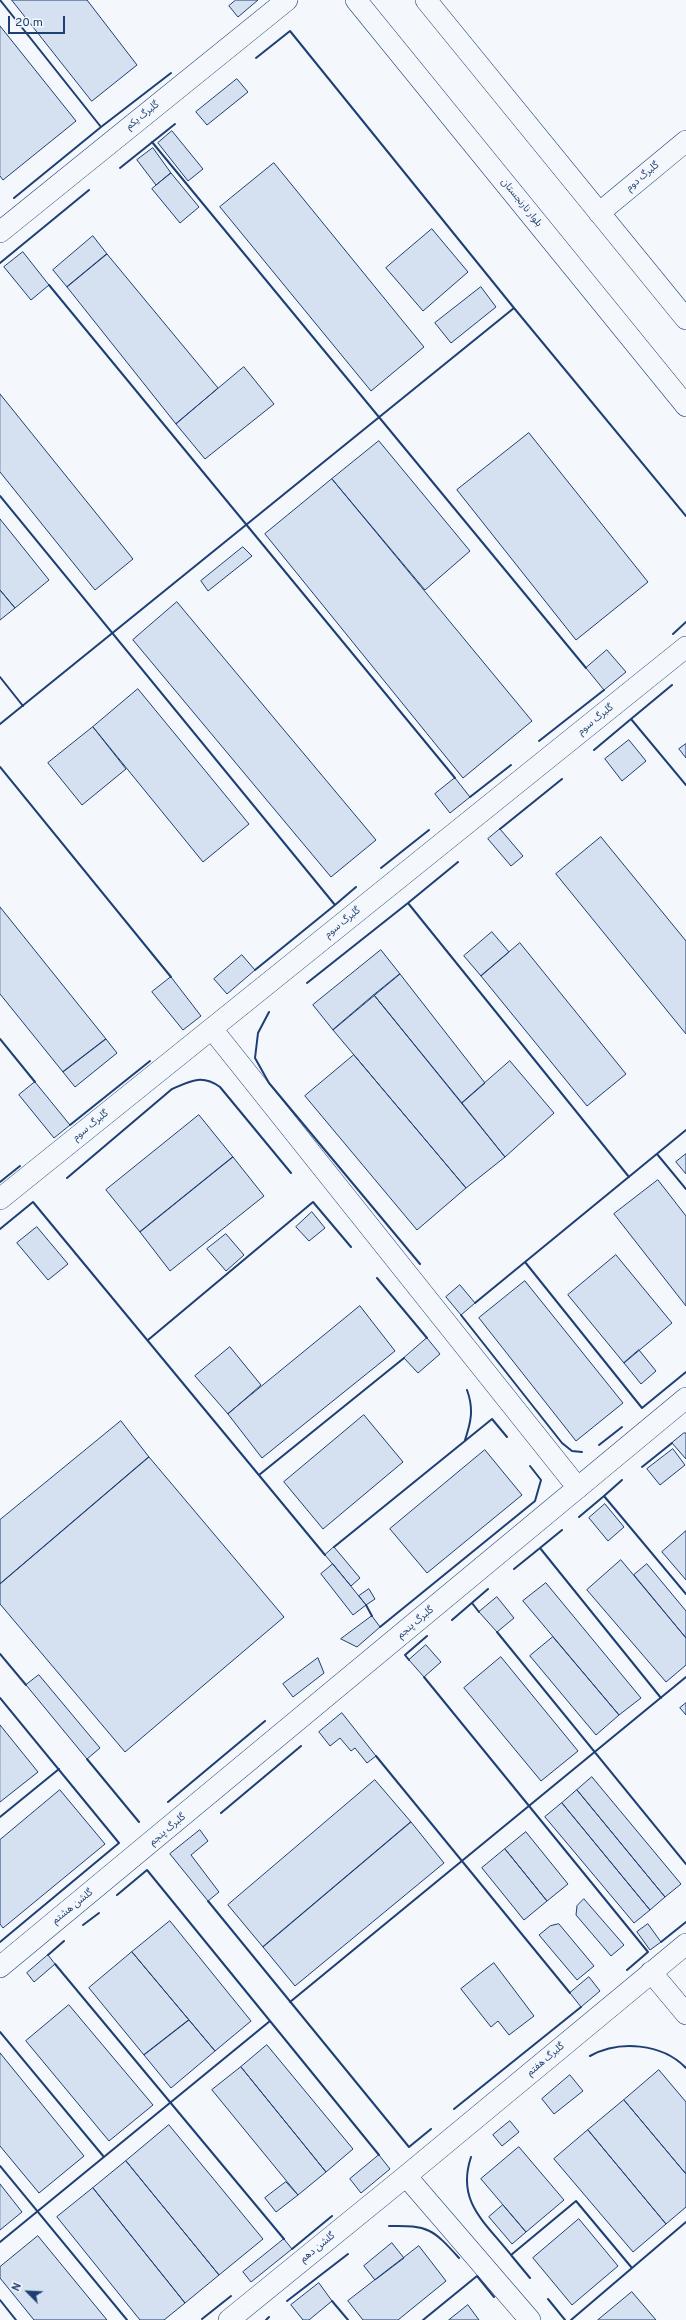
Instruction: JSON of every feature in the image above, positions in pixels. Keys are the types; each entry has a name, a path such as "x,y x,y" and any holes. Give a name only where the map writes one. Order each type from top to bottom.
{"street":[{"name":"گلبرگ یکم","path":"0,232 287,0"},
{"name":"بلوار نارنجستان","path":"356,0 686,406"},
{"path":"426,0 686,319"},
{"name":"گلبرگ دوم","path":"599,213 686,141"},
{"name":"گلبرگ سوم","path":"0,1198 212,1030 686,647"},
{"path":"212,1030 578,1488"},
{"name":"گلبرگ پنجم","path":"147,1847 686,1398"},
{"name":"گلشن هشتم","path":"0,1967 147,1847"},
{"name":"گلبرگ هفتم","path":"406,2176 686,1944"},
{"path":"651,1972 686,2014"},
{"path":"406,2176 530,2320"},
{"name":"گلشن دهم","path":"229,2320 406,2176"}],"building":[{"path":"12,0 87,0 137,65 92,101"},
{"path":"236,0 258,0 238,17 229,6"},
{"path":"0,26 76,121 3,180 0,176"},
{"path":"237,79 248,92 207,125 196,112"},
{"path":"172,131 203,169 188,181 158,143"},
{"path":"153,148 171,173 156,185 137,160"},
{"path":"274,163 424,347 371,391 220,207"},
{"path":"171,173 199,207 180,223 152,189"},
{"path":"432,229 468,272 423,311 386,268"},
{"path":"93,236 107,254 67,287 53,270"},
{"path":"23,252 49,285 31,300 4,267"},
{"path":"107,254 218,388 176,424 67,287"},
{"path":"481,287 496,307 451,343 435,323"},
{"path":"244,367 274,404 205,459 176,424"},
{"path":"0,394 133,559 95,590 0,472"},
{"path":"529,433 648,582 576,640 457,490"},
{"path":"379,441 470,551 425,590 332,479"},
{"path":"332,479 532,721 463,778 265,534"},
{"path":"0,519 49,580 15,608 0,590"},
{"path":"243,547 252,556 208,591 201,581"},
{"path":"0,590 15,608 0,620"},
{"path":"177,602 376,840 331,877 133,640"},
{"path":"607,650 626,672 604,690 586,668"},
{"path":"138,689 249,824 203,862 93,727"},
{"path":"93,727 126,769 82,805 48,763"},
{"path":"629,740 646,761 622,781 605,759"},
{"path":"686,744 686,758 679,749"},
{"path":"455,778 470,797 450,813 435,794"},
{"path":"500,829 523,856 511,866 488,839"},
{"path":"601,837 686,941 686,1034 556,874"},
{"path":"0,907 106,1039 63,1072 0,994"},
{"path":"492,932 509,952 481,976 464,956"},
{"path":"520,943 626,1074 587,1106 481,976"},
{"path":"381,950 400,974 333,1030 313,1005"},
{"path":"242,955 255,970 227,994 214,979"},
{"path":"400,974 485,1083 462,1103 374,995"},
{"path":"171,977 201,1016 183,1030 152,992"},
{"path":"374,995 505,1157 466,1188 333,1030"},
{"path":"106,1039 117,1053 75,1087 63,1072"},
{"path":"354,1055 466,1188 417,1230 305,1096"},
{"path":"510,1061 554,1113 505,1157 462,1103"},
{"path":"35,1082 70,1125 54,1138 19,1095"},
{"path":"199,1115 233,1157 140,1232 106,1190"},
{"path":"686,1154 686,1174 676,1162"},
{"path":"233,1157 264,1196 170,1271 140,1232"},
{"path":"658,1180 686,1216 686,1306 614,1214"},
{"path":"312,1212 325,1228 309,1241 296,1227"},
{"path":"37,1227 68,1264 48,1280 17,1243"},
{"path":"226,1234 244,1255 226,1271 207,1249"},
{"path":"616,1255 672,1323 624,1363 568,1295"},
{"path":"525,1281 623,1403 576,1441 479,1318"},
{"path":"460,1285 475,1303 461,1315 446,1297"},
{"path":"360,1306 395,1351 262,1458 228,1414"},
{"path":"427,1338 440,1354 418,1373 404,1358"},
{"path":"230,1347 261,1385 228,1414 195,1376"},
{"path":"639,1350 656,1371 641,1384 624,1363"},
{"path":"364,1415 403,1462 323,1529 284,1482"},
{"path":"121,1421 149,1457 0,1584 0,1520"},
{"path":"686,1433 686,1459 672,1443"},
{"path":"673,1449 685,1465 660,1485 647,1469"},
{"path":"485,1450 522,1495 427,1573 390,1529"},
{"path":"149,1457 284,1617 125,1752 0,1604 0,1584"},
{"path":"605,1504 624,1527 608,1541 589,1518"},
{"path":"686,1531 686,1580 662,1552"},
{"path":"334,1547 360,1578 351,1586 325,1555"},
{"path":"621,1560 686,1638 686,1665 666,1682 587,1590"},
{"path":"333,1564 366,1605 353,1615 321,1574"},
{"path":"647,1564 686,1611 686,1638 634,1575"},
{"path":"546,1583 641,1698 619,1715 523,1601"},
{"path":"369,1589 375,1599 366,1605 359,1596"},
{"path":"497,1597 514,1618 497,1632 479,1612"},
{"path":"372,1616 380,1627 357,1647 341,1639"},
{"path":"553,1637 619,1715 596,1735 530,1656"},
{"path":"426,1645 441,1662 424,1677 409,1660"},
{"path":"501,1657 578,1751 541,1781 464,1688"},
{"path":"318,1658 324,1673 293,1697 283,1684"},
{"path":"39,1675 100,1748 87,1759 26,1685"},
{"path":"686,1703 686,1715 680,1708"},
{"path":"342,1713 376,1756 367,1763 355,1748 351,1751 340,1738 330,1746 319,1732"},
{"path":"0,1725 38,1772 0,1802"},
{"path":"592,1777 681,1884 665,1897 577,1790"},
{"path":"375,1780 411,1822 263,1947 228,1905"},
{"path":"60,1790 105,1844 3,1928 0,1924 0,1840"},
{"path":"577,1790 665,1897 650,1910 562,1803"},
{"path":"562,1803 650,1910 634,1923 545,1817"},
{"path":"411,1822 444,1863 295,1986 263,1947"},
{"path":"200,1830 208,1841 191,1855 219,1892 208,1901 170,1854"},
{"path":"526,1832 568,1884 547,1901 505,1849"},
{"path":"505,1849 547,1901 524,1920 482,1868"},
{"path":"584,1899 624,1945 611,1956 576,1915 577,1906"},
{"path":"170,1921 251,2021 215,2051 132,1952"},
{"path":"559,1924 594,1966 577,1980 539,1935 550,1926"},
{"path":"648,1924 661,1942 650,1950 637,1932"},
{"path":"132,1952 189,2020 144,2055 89,1988"},
{"path":"48,1955 55,1964 34,1982 27,1973"},
{"path":"494,1963 534,2016 509,2035 498,2021 491,2027 461,1989"},
{"path":"589,1977 600,1991 581,2007 570,1993"},
{"path":"69,2005 153,2105 109,2141 26,2041"},
{"path":"189,2020 215,2051 171,2088 144,2055"},
{"path":"267,2045 353,2149 326,2172 241,2067"},
{"path":"0,2053 84,2156 39,2193 0,2146"},
{"path":"241,2067 326,2172 298,2195 212,2090"},
{"path":"659,2070 686,2102 686,2174 624,2100"},
{"path":"570,2075 583,2091 554,2114 542,2099"},
{"path":"624,2100 686,2174 686,2207 666,2224 588,2130"},
{"path":"510,2121 519,2132 502,2146 493,2135"},
{"path":"169,2125 263,2239 219,2275 126,2161"},
{"path":"588,2130 666,2224 633,2252 554,2159"},
{"path":"519,2147 564,2200 526,2232 481,2179"},
{"path":"379,2155 390,2169 361,2193 350,2179"},
{"path":"126,2161 219,2275 185,2303 93,2188"},
{"path":"286,2182 298,2195 276,2212 265,2198"},
{"path":"0,2184 22,2212 0,2230"},
{"path":"93,2188 185,2303 164,2320 140,2320 57,2217"},
{"path":"503,2205 526,2232 512,2244 489,2217"},
{"path":"579,2219 618,2266 572,2305 533,2258"},
{"path":"38,2236 107,2320 34,2320 0,2278 0,2267"},
{"path":"284,2239 292,2249 251,2282 243,2272"},
{"path":"392,2243 404,2258 375,2280 364,2266"},
{"path":"419,2246 446,2281 398,2320 363,2320 348,2301"},
{"path":"319,2283 332,2301 309,2320 303,2320 291,2305"},
{"path":"632,2292 656,2320 598,2320"},
{"path":"468,2305 479,2320 449,2320"}],"wall":[{"path":"0,0 101,127 171,73"},
{"path":"0,724 514,308 290,31 256,58"},
{"path":"120,168 175,124"},
{"path":"14,198 101,127"},
{"path":"152,142 586,668"},
{"path":"0,263 89,190"},
{"path":"49,285 455,778"},
{"path":"514,308 686,516"},
{"path":"0,496 335,905 255,970"},
{"path":"673,634 686,622"},
{"path":"0,677 23,706"},
{"path":"672,685 631,719 686,785"},
{"path":"539,741 604,690"},
{"path":"594,750 631,719"},
{"path":"470,797 511,765"},
{"path":"0,767 171,977"},
{"path":"500,829 562,779"},
{"path":"381,868 429,830"},
{"path":"458,862 408,903 629,1177"},
{"path":"335,905 356,887"},
{"path":"307,983 408,903"},
{"path":"269,1012 258,1033 255,1058 269,1083 420,1264"},
{"path":"0,1039 35,1082"},
{"path":"70,1125 150,1061"},
{"path":"67,1178 172,1089 196,1080 214,1083 220,1087 291,1173"},
{"path":"475,1303 686,1130"},
{"path":"657,1154 686,1189"},
{"path":"0,1182 20,1166"},
{"path":"0,1229 33,1202 325,1555"},
{"path":"148,1340 313,1202 351,1247"},
{"path":"525,1262 642,1408 686,1372"},
{"path":"377,1278 427,1338"},
{"path":"461,1315 562,1443 572,1451 582,1452"},
{"path":"259,1475 404,1358"},
{"path":"465,1440 471,1415 467,1390"},
{"path":"334,1547 492,1419 507,1437"},
{"path":"599,1445 622,1427"},
{"path":"642,1467 672,1443"},
{"path":"380,1627 535,1501 541,1480 530,1466"},
{"path":"604,1496 622,1480"},
{"path":"579,1517 604,1496 686,1594"},
{"path":"540,1548 562,1530"},
{"path":"514,1569 540,1548 661,1698"},
{"path":"452,1620 488,1589"},
{"path":"472,1603 479,1612"},
{"path":"366,1605 372,1616"},
{"path":"497,1632 686,1864"},
{"path":"409,1660 405,1655 427,1636"},
{"path":"0,1654 26,1685"},
{"path":"424,1677 648,1952 627,1970"},
{"path":"290,2002 686,1677"},
{"path":"0,1698 119,1843 0,1942"},
{"path":"168,1802 265,1721"},
{"path":"221,1813 301,1746"},
{"path":"376,1756 570,1993"},
{"path":"87,1759 139,1822"},
{"path":"0,1817 59,1769"},
{"path":"0,2242 270,2021 147,1870 117,1895"},
{"path":"208,1901 409,2147 431,2129"},
{"path":"83,1925 99,1913"},
{"path":"661,1942 686,1922"},
{"path":"48,1955 64,1941"},
{"path":"55,1964 284,2239"},
{"path":"454,2109 581,2007"},
{"path":"270,2021 379,2155"},
{"path":"0,2032 104,2157"},
{"path":"590,2056 601,2051 614,2048 627,2046 640,2047 665,2053 686,2068"},
{"path":"471,2157 467,2173 467,2187 470,2199 483,2221 511,2255"},
{"path":"0,2166 127,2320"},
{"path":"530,2278 511,2255 576,2201 632,2268 571,2320"},
{"path":"292,2249 332,2216"},
{"path":"632,2268 686,2222"},
{"path":"389,2226 413,2226 429,2231 443,2241 459,2258"},
{"path":"287,2301 348,2254"},
{"path":"423,2320 477,2276 494,2297"},
{"path":"202,2319 231,2296"},
{"path":"548,2299 565,2320"},
{"path":"0,2300 16,2320"},
{"path":"332,2301 348,2320"},
{"path":"266,2320 269,2317"}]}
